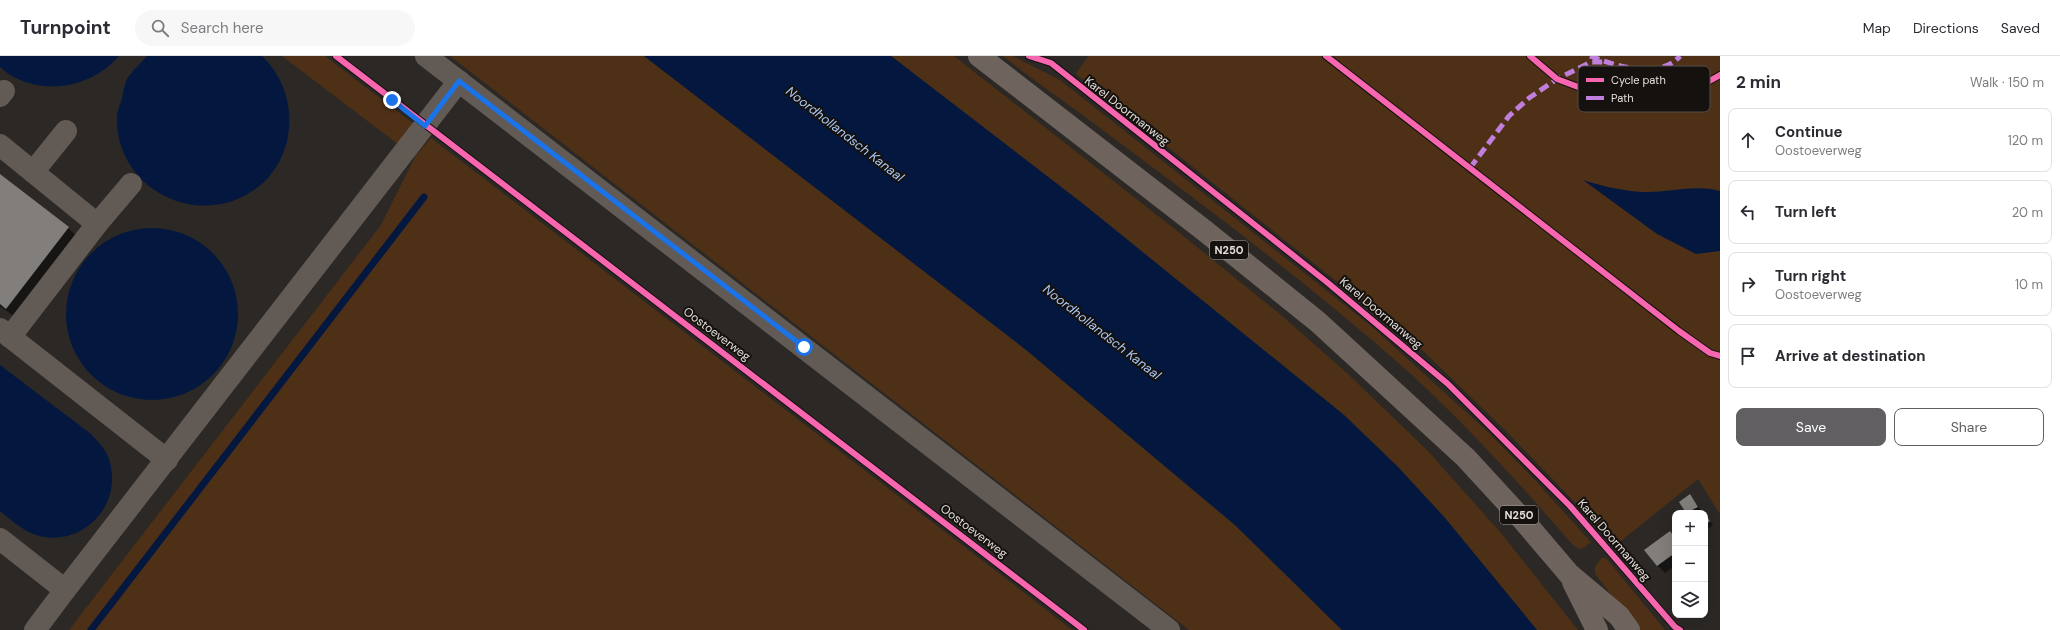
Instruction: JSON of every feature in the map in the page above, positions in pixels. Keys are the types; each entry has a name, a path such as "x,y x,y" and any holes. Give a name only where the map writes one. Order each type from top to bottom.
{"main road":[{"name":"N250","path":"979,56 1205,231 1318,322 1466,458 1523,520 1569,574 1619,616 1629,630"},
{"name":"N250","path":"1569,574 1597,630"}],"street":[{"path":"426,56 1169,630"},
{"path":"35,630 459,81"},
{"path":"33,172 66,131"},
{"path":"0,145 96,224"},
{"path":"131,184 5,333 167,460"},
{"path":"0,539 65,590"}],"shaded area":[{"path":"282,56 325,56 415,125 399,145"},
{"path":"450,56 644,56 1025,349 1235,525 1342,630 1189,630"},
{"path":"891,56 954,56 1176,230 1281,315 1348,374 1427,450 1501,533 1578,630 1537,630 1445,518 1398,467 1344,415 1082,203"},
{"path":"1003,56 1013,56 1060,80 1370,325 1487,431 1533,478 1591,542 1584,548 1579,549 1573,545 1512,476 1448,409 1367,335 1216,215"},
{"path":"1088,56 1720,56 1720,514 1698,479 1616,545 1508,433 1419,347 1076,74"},
{"path":"431,138 1072,630 69,630 381,225 416,155"},
{"path":"1602,558 1606,558 1665,630 1639,630 1595,574 1595,566"}],"water":[{"path":"0,56 119,56 107,68 78,83 61,86 45,86 29,83 14,77 0,67"},
{"path":"147,56 262,56 270,64 285,93 288,103 289,125 287,143 278,164 264,182 235,200 212,205 188,204 165,196 146,183 130,165 120,143 117,117 127,79"},
{"name":"Noordhollandsch Kanaal","path":"644,56 891,56 1082,203 1344,415 1398,467 1445,518 1537,630 1342,630 1235,525 1025,349"},
{"path":"1583,180 1613,188 1643,192 1701,188 1720,191 1720,251 1696,254 1657,234"},
{"path":"152,228 169,230 185,235 200,243 213,253 223,266 231,281 236,297 238,314 236,331 231,347 223,362 213,375 200,385 185,393 169,398 152,400 135,398 119,393 104,385 91,375 81,362 73,347 68,331 66,314 68,297 73,281 81,266 91,253 104,243 119,235 135,230"},
{"path":"0,365 91,434 108,455 112,476 110,492 105,507 95,520 83,529 69,536 53,538 36,535 21,528 0,511"}],"building":[{"path":"0,174 69,227 6,309 0,304"},
{"path":"1690,494 1698,507 1692,510 1684,510 1679,502"},
{"path":"1670,531 1672,534 1672,555 1657,566 1644,550"}],"waterway":[{"path":"91,630 424,197"}],"marked path":[{"path":"1590,56 1620,66"},
{"path":"1665,66 1680,56"},
{"path":"1583,66 1591,62 1606,62"},
{"path":"1470,168 1509,116 1529,98 1557,79 1578,68"}],"cycle path":[{"name":"Oostoeverweg","path":"336,56 1084,630"},
{"name":"Karel Doormanweg","path":"1029,56 1051,63 1328,283 1448,384 1570,506 1675,627 1680,630"},
{"path":"1326,56 1679,331 1710,353 1720,356"},
{"path":"1530,56 1557,79 1578,87"},
{"path":"1710,81 1720,75"}],"route":[{"path":"392,100 425,126 459,81 804,347"}]}
